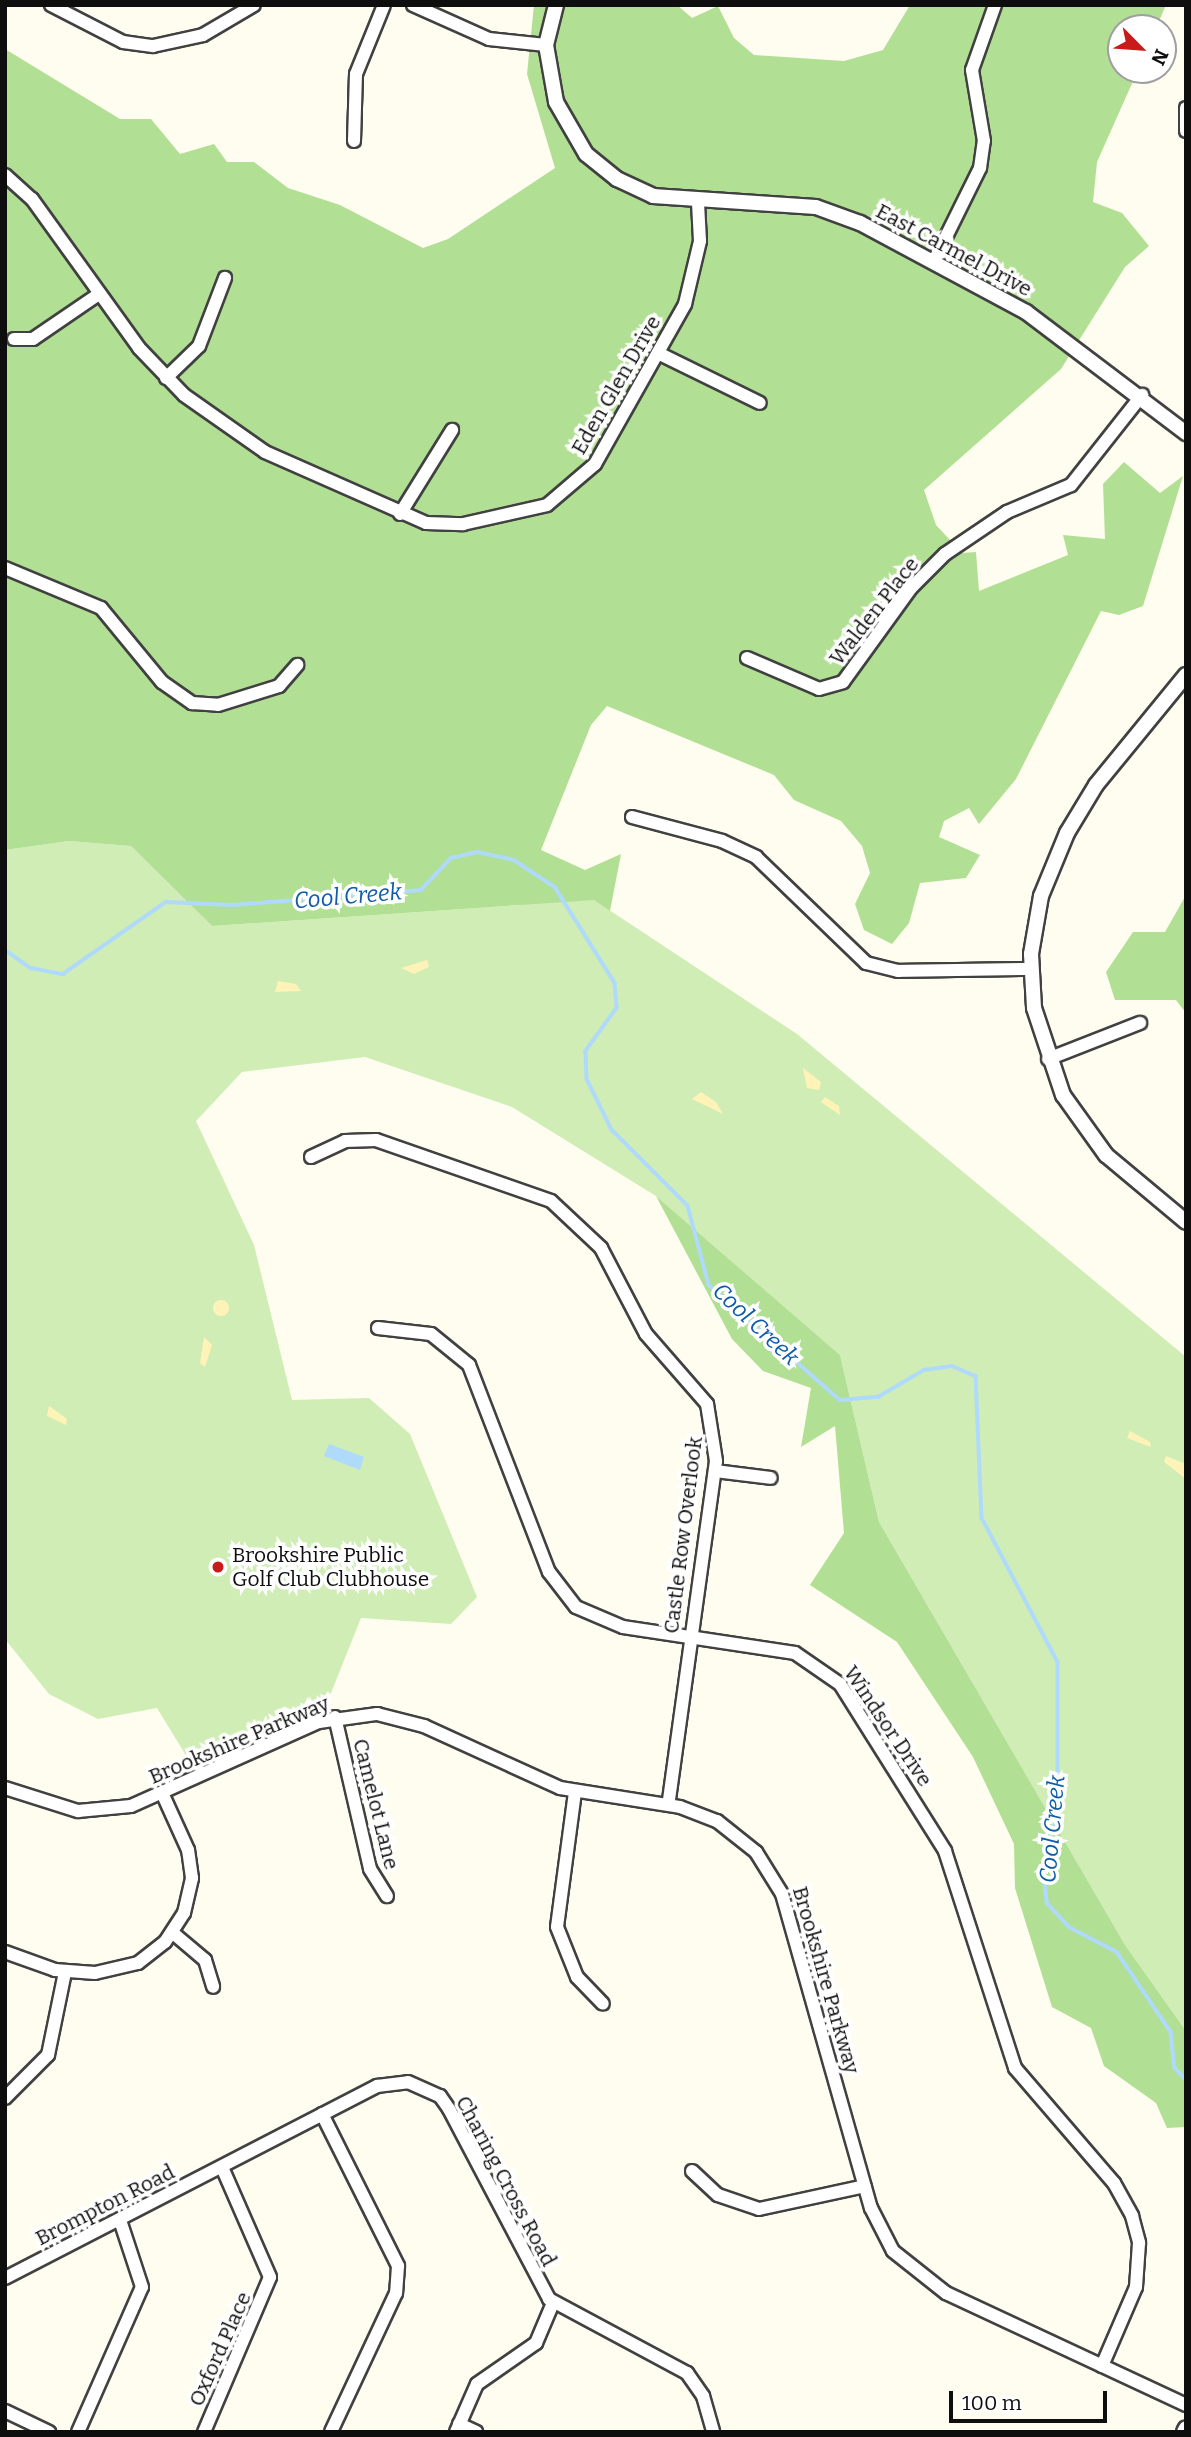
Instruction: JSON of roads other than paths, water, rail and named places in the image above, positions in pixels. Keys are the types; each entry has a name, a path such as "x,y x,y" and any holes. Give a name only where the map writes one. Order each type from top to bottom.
{"street":[{"path":"51,5 123,42 153,46 203,35 254,5"},
{"path":"355,141 356,74 384,5"},
{"path":"413,5 489,39 546,46"},
{"name":"East Carmel Drive","path":"556,5 546,46 556,102 586,154 653,196 698,202 816,207 935,259 1026,312 1142,396 1186,433"},
{"path":"935,259 980,168 984,141 972,70 995,5"},
{"path":"1186,108 1186,131"},
{"name":"Eden Glen Drive","path":"5,175 32,199 99,294 166,378 265,452 400,514 426,523 463,524 547,505 595,464 660,355 695,274 698,202"},
{"path":"166,378 199,346 225,278"},
{"path":"14,339 33,339 99,294"},
{"path":"660,355 760,403"},
{"name":"Walden Place","path":"747,658 819,689 843,682 911,588 945,554 1007,512 1071,485 1142,396"},
{"path":"400,514 452,430"},
{"path":"5,568 101,608 162,682 192,703 218,705 279,686 297,665"},
{"path":"1186,675 1096,785 1067,833 1041,896 1032,968 1034,1009 1048,1059 1074,1112 1106,1155 1186,1222"},
{"path":"632,817 722,841 756,857 866,963 898,971 1032,968"},
{"path":"1048,1059 1140,1023"},
{"name":"Castle Row Overlook","path":"311,1157 345,1141 376,1140 516,1186 559,1207 601,1248 650,1340 702,1395 715,1425 715,1471 668,1805"},
{"name":"Windsor Drive","path":"379,1328 426,1332 469,1365 549,1572 569,1601 604,1622 786,1650 826,1670 937,1837 1009,2057 1114,2183 1136,2229 1136,2287 1102,2366"},
{"path":"715,1471 771,1478"},
{"name":"Brookshire Parkway","path":"5,1787 78,1811 118,1808 163,1795 335,1717 377,1714 415,1722 575,1792 668,1805 704,1815 738,1835 777,1883 865,2186 883,2235 919,2277 1186,2405"},
{"name":"Camelot Lane","path":"335,1717 370,1869 387,1896"},
{"path":"575,1792 557,1927 573,1970 603,2004"},
{"path":"5,1952 65,1972 128,1967 173,1933 192,1878 188,1850 163,1795"},
{"path":"173,1933 205,1960 213,1987"},
{"path":"5,2098 48,2054 65,1972"},
{"name":"Charing Cross Road","path":"222,2166 391,2082 408,2082 440,2096 553,2303"},
{"path":"322,2114 398,2266 396,2292 331,2432"},
{"name":"Brompton Road","path":"5,2278 222,2166"},
{"name":"Oxford Place","path":"204,2432 270,2277 222,2166"},
{"path":"692,2171 718,2195 759,2210 865,2186"},
{"path":"78,2432 142,2287 120,2220"},
{"path":"476,2432 457,2428 484,2376 536,2343 553,2303 687,2373 703,2396 713,2432"},
{"path":"5,2411 49,2432"}],"water":[{"path":"329,1444 364,1457 360,1470 324,1456"}],"waterway":[{"name":"Cool Creek","path":"5,950 31,968 63,974 166,902 231,905 421,890 451,858 477,852 514,860 555,887 615,983 617,1008 586,1051 587,1079 612,1130 688,1206 709,1285 840,1400 878,1397 924,1370 952,1366 976,1376 982,1518 1058,1662 1058,1805 1044,1873 1047,1903 1069,1927 1117,1952 1171,2032 1175,2068 1186,2080"}],"place":[{"name":"Brookshire Public Golf Club Clubhouse","path":"218,1567"}]}
